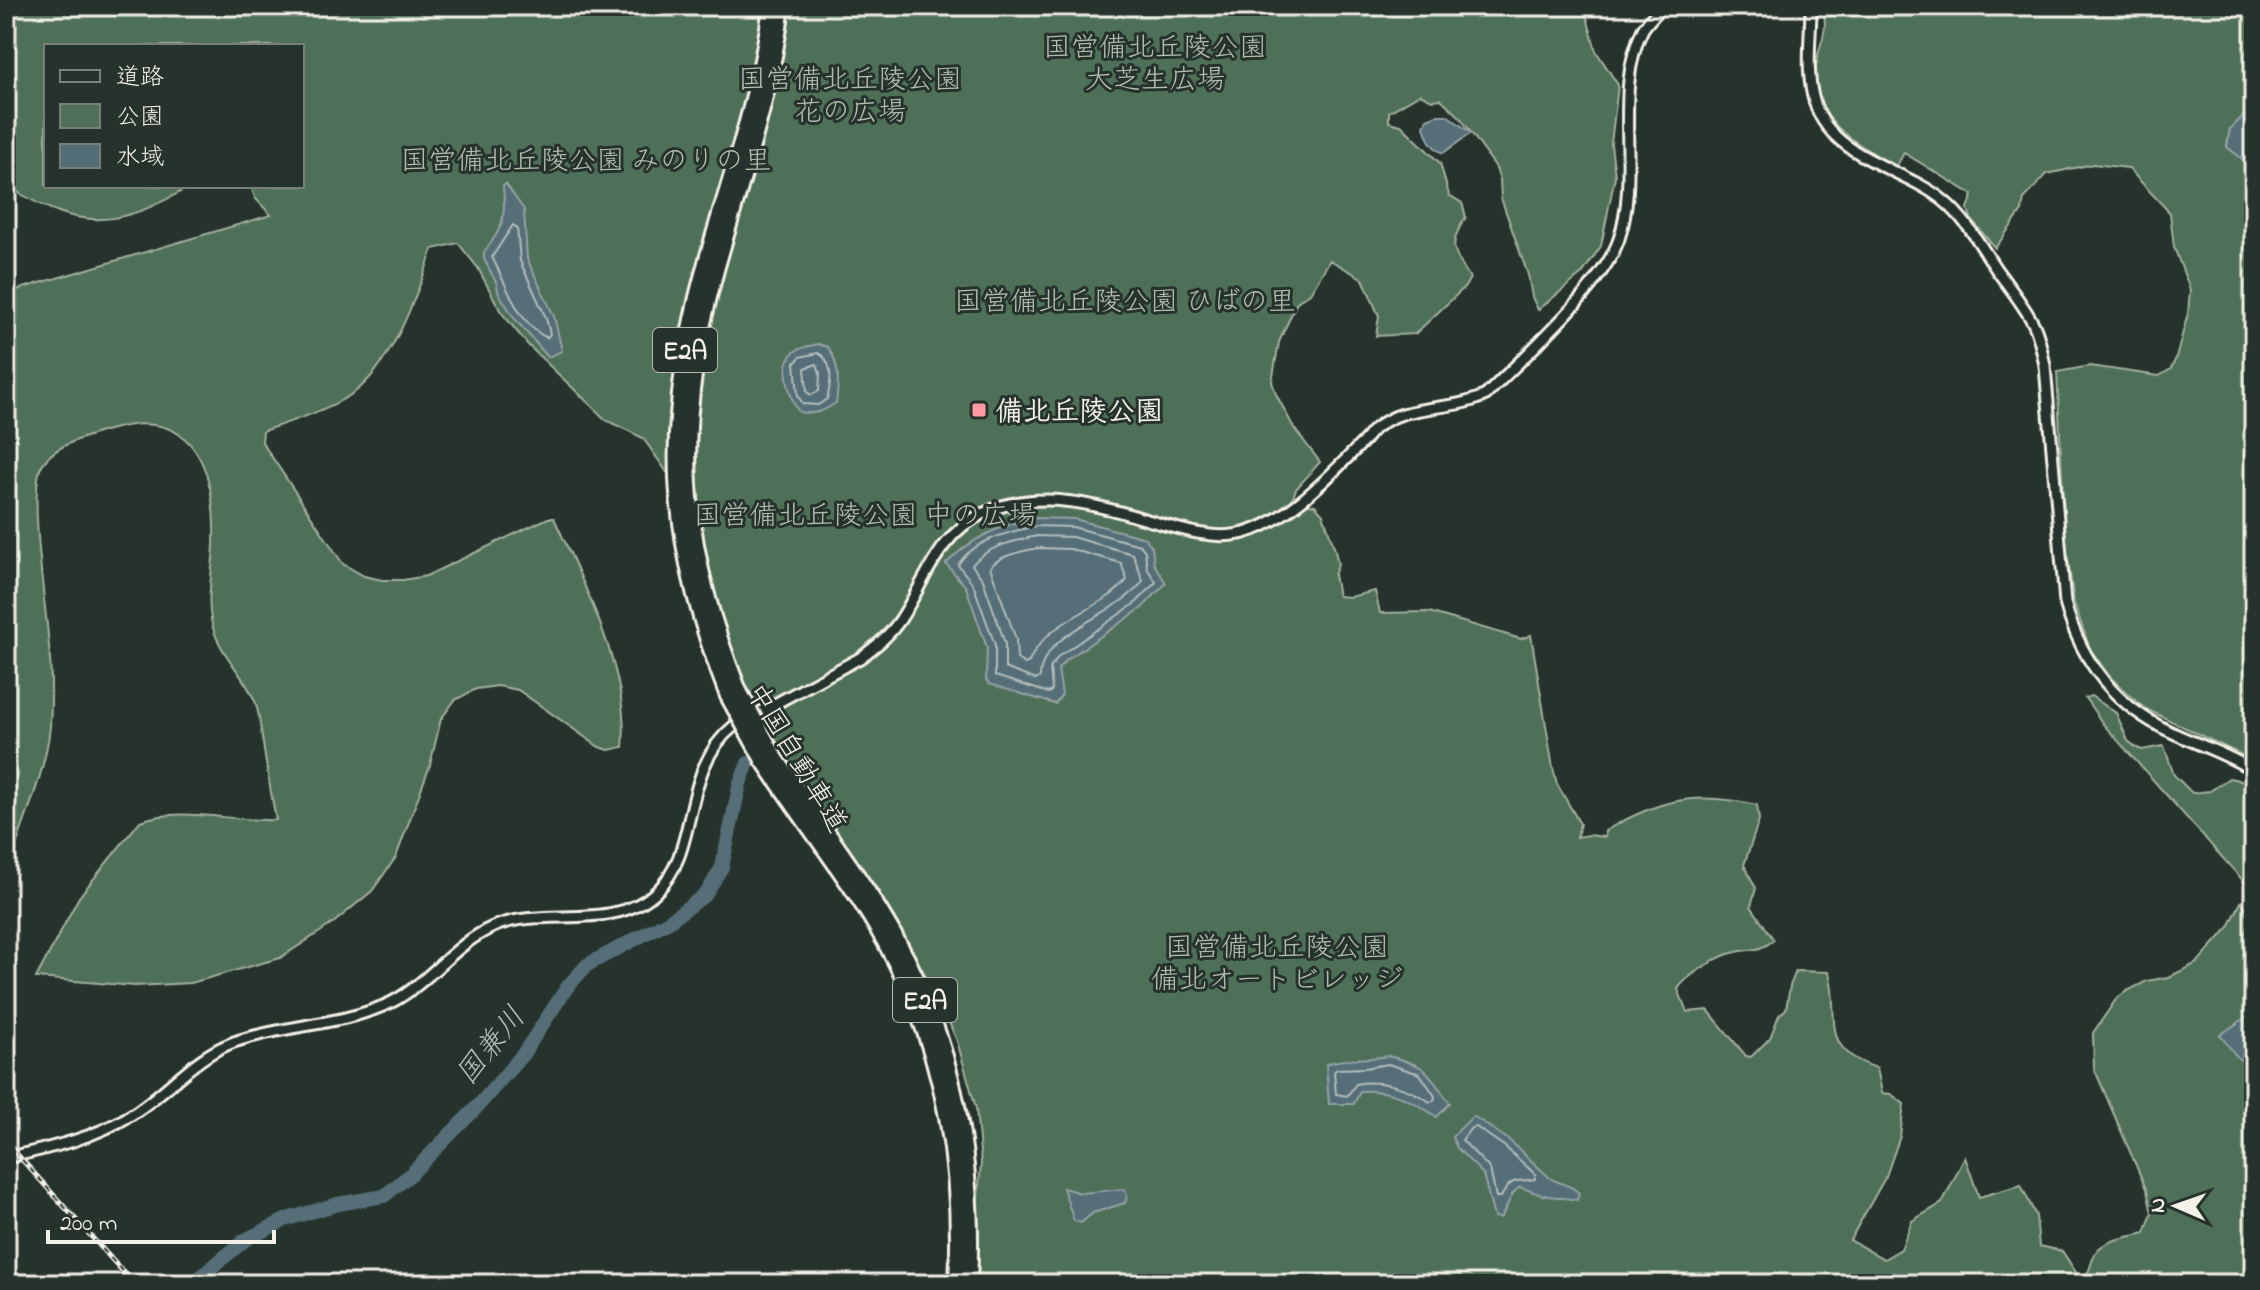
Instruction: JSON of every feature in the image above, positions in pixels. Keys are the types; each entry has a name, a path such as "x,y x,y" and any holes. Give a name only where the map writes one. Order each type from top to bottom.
{"highway":[{"name":"中国自動車道","path":"771,6 749,116 691,323 676,435 680,530 703,630 734,694 768,757 886,943 928,1040 949,1115 955,1158 959,1209 957,1284"},
{"name":"中国自動車道","path":"734,694 700,573 689,498 688,437 692,389 705,314 770,79 782,6"},
{"name":"中国自動車道","path":"768,757 896,938 930,1015 950,1073 964,1142 970,1209 969,1284"}],"street":[{"path":"6,1158 106,1129 149,1103 209,1054 235,1042 356,1015 392,1002 421,983 466,942 513,919 604,915 638,904 657,892 680,851 707,758 721,737 734,726 860,658 878,644 901,619 934,557 958,530 984,513 1030,500 1085,503 1194,532 1233,535 1251,531 1273,520 1316,487 1376,428 1396,416 1461,404 1486,395 1597,279 1613,255 1626,217 1630,72 1644,27 1663,6"},
{"path":"1811,6 1810,71 1815,103 1825,124 1875,163 1912,180 1943,200 1971,232 2033,324 2041,342 2065,603 2072,627 2094,671 2121,701 2140,714 2166,730 2254,771"}],"green space":[{"path":"6,6 1584,6 1596,51 1618,85 1611,144 1615,176 1601,246 1582,274 1538,310 1501,198 1500,179 1495,166 1459,116 1441,99 1432,100 1420,94 1389,112 1389,122 1401,125 1440,163 1449,195 1462,203 1466,217 1456,235 1454,248 1470,278 1465,287 1415,334 1376,336 1379,316 1363,279 1330,260 1310,293 1297,302 1279,342 1272,382 1294,428 1320,462 1296,489 1287,514 1302,503 1315,505 1323,514 1338,565 1334,575 1338,596 1350,597 1375,591 1380,613 1429,612 1521,639 1531,635 1553,768 1557,784 1580,824 1577,837 1605,837 1605,831 1643,811 1678,801 1715,799 1757,805 1759,820 1744,865 1756,888 1751,906 1774,940 1758,949 1719,958 1694,973 1678,989 1687,1012 1708,1010 1746,1056 1751,1057 1770,1038 1779,1015 1786,1009 1796,971 1829,972 1839,1041 1858,1060 1877,1068 1882,1093 1891,1094 1904,1104 1900,1136 1886,1176 1850,1240 1884,1259 1901,1249 1912,1221 1942,1203 1965,1157 1979,1197 2021,1185 2036,1216 2039,1246 2062,1251 2081,1280 2087,1274 2096,1252 2105,1244 2145,1233 2152,1213 2147,1191 2094,1068 2093,1033 2117,998 2127,991 2147,981 2169,977 2197,963 2229,927 2241,902 2254,915 2254,1284 977,1284 977,1208 981,1163 976,1108 957,1041 941,1004 878,890 800,782 744,689 726,644 705,573 696,514 643,438 606,420 528,345 501,312 478,268 458,243 433,249 401,330 378,368 364,384 328,407 263,431 262,442 343,564 364,576 403,580 426,576 548,518 554,518 591,600 612,659 623,718 623,747 609,750 599,747 518,690 498,686 476,689 455,700 441,719 430,765 396,857 372,891 332,924 280,958 191,983 135,986 36,978 79,897 140,821 173,815 276,820 256,705 213,628 210,597 214,517 205,469 195,450 181,436 162,427 139,424 71,442 53,453 41,467 37,522 50,657 50,726 35,791 13,854 6,862 6,293 271,215 255,198 252,188 304,188 304,44 44,44 44,188 187,188 141,211 98,219 56,211 6,185"},
{"path":"1823,6 2254,6 2254,106 2230,129 2227,146 2254,168 2254,761 2144,708 2111,678 2090,649 2074,603 2065,538 2057,372 2090,366 2159,376 2171,369 2188,313 2190,290 2174,247 2170,213 2128,168 2093,164 2047,174 2024,199 2022,211 1995,248 1971,219 1968,208 1973,195 1904,153 1896,167 1852,139 1828,116 1816,86 1817,58 1825,24"},
{"path":"2091,696 2116,713 2128,741 2137,748 2164,746 2174,775 2192,793 2210,791 2229,778 2248,786 2254,804 2254,893 2103,724 2085,698"}],"water":[{"path":"2254,106 2254,168 2227,147 2230,129"},
{"path":"1447,115 1471,133 1443,153 1430,142 1424,126 1427,119"},
{"path":"506,184 524,210 527,259 554,316 562,351 548,357 514,318 498,292 484,259 484,252 502,221 503,186"},
{"path":"818,344 828,347 835,360 838,381 836,403 818,412 799,412 792,399 787,365 794,352"},
{"path":"1035,518 1074,519 1145,538 1152,547 1154,564 1166,583 1142,608 1065,661 1058,669 1062,695 1055,704 989,684 986,679 987,648 966,587 946,564 987,534"},
{"path":"2254,1012 2254,1068 2238,1058 2220,1035"},
{"path":"1388,1056 1413,1063 1431,1077 1450,1103 1437,1117 1419,1105 1381,1092 1360,1091 1354,1104 1329,1104 1326,1064"},
{"path":"1473,1116 1509,1140 1551,1179 1573,1188 1579,1193 1577,1200 1542,1195 1520,1187 1513,1193 1500,1218 1494,1217 1483,1174 1457,1148 1452,1137"},
{"path":"1063,1188 1081,1193 1124,1189 1127,1196 1125,1203 1093,1213 1081,1223 1074,1221"}],"waterway":[{"name":"国兼川","path":"192,1284 245,1240 287,1219 338,1204 384,1196 411,1174 478,1106 523,1054 568,986 587,965 669,921 706,894 722,867 740,783 748,763"}],"railway":[{"path":"6,1142 134,1284"}],"place":[{"name":"備北丘陵公園","path":"979,410"}],"park label":[{"name":"国営備北丘陵公園 大芝生広場","path":"1155,62"},
{"name":"国営備北丘陵公園 花の広場","path":"850,94"},
{"name":"国営備北丘陵公園 みのりの里","path":"586,159"},
{"name":"国営備北丘陵公園 ひばの里","path":"1125,300"},
{"name":"国営備北丘陵公園 中の広場","path":"865,514"},
{"name":"国営備北丘陵公園 備北オートビレッジ","path":"1277,962"}]}
